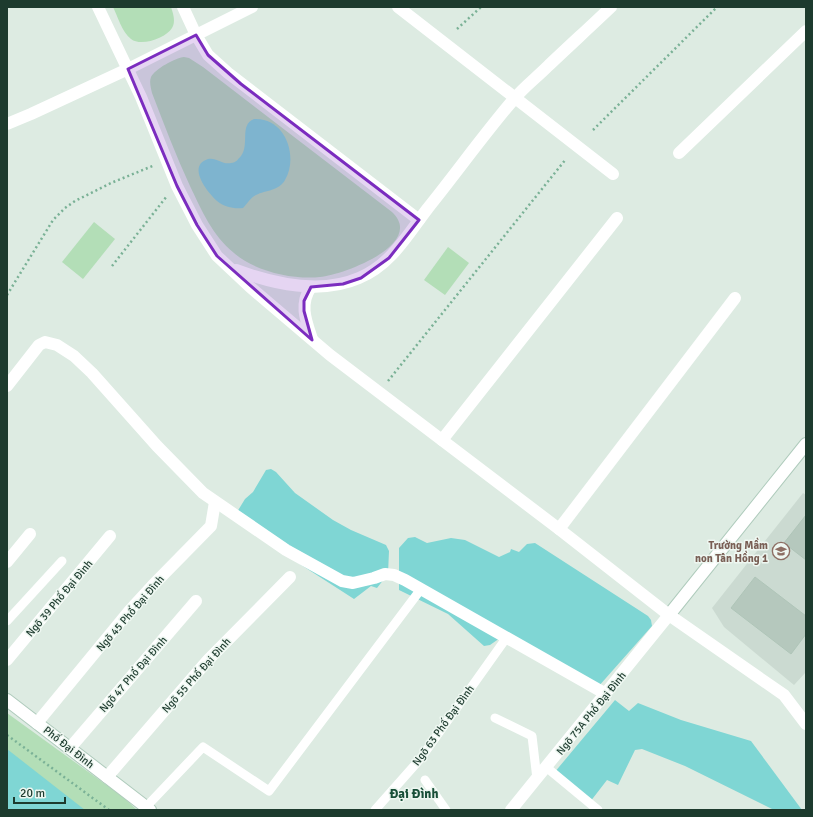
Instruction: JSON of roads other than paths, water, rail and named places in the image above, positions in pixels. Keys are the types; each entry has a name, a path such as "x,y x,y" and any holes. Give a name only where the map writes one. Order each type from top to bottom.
{"street":[{"path":"98,7 128,69 177,186 206,240 217,256 330,355 559,529 669,615 784,695 806,724"},
{"path":"183,7 196,35 208,55 236,80 419,220"},
{"path":"7,124 128,69 252,7"},
{"path":"398,7 613,174"},
{"path":"229,267 256,278 283,284 311,287 343,284 361,278 389,258 403,243 419,220 515,98 611,7"},
{"path":"679,153 806,32"},
{"path":"442,440 618,218"},
{"path":"311,287 304,301 304,311 312,340"},
{"path":"559,529 735,298"},
{"path":"7,386 39,345 45,342 58,345 74,356 92,373 156,446 203,493 286,550 342,581 353,583 385,574 394,575 507,637 606,694"},
{"name":"Ngõ 75A Phố Đại Đình","path":"511,810 806,444"},
{"name":"Ngõ 45 Phố Đại Đình","path":"37,723 130,610 153,584 210,526 215,502"},
{"path":"7,562 30,534"},
{"name":"Ngõ 39 Phố Đại Đình","path":"7,660 110,536"},
{"name":"Ngõ 55 Phố Đại Đình","path":"107,777 208,660 290,577"},
{"name":"Ngõ 47 Phố Đại Đình","path":"70,748 196,601"},
{"name":"Phố Đại Đình","path":"7,700 148,808"}],"lane":[{"path":"7,621 62,561"},
{"path":"148,808 203,747 269,791 421,589"},
{"name":"Ngõ 63 Phố Đại Đình","path":"375,810 421,758 507,637"},
{"path":"495,718 532,736 537,779"},
{"path":"546,767 598,810"},
{"path":"425,780 446,810"}],"water":[{"path":"254,119 265,120 274,124 281,131 290,150 289,170 285,180 276,188 254,196 243,208 229,207 220,203 204,186 199,173 199,167 202,162 208,159 214,159 225,163 233,163 237,161 244,151 247,126"},
{"path":"271,469 276,472 295,493 333,520 351,530 386,545 389,551 388,574 377,588 371,586 354,599 264,541 234,517 245,499 253,492 266,470"},
{"path":"415,537 427,543 451,538 465,540 499,557 510,552 511,549 519,552 527,544 535,543 648,616 651,620 652,626 598,687 500,638 490,645 484,646 448,614 399,590 399,548 408,538"},
{"path":"615,700 629,711 638,703 681,720 751,741 802,810 774,810 685,766 642,749 635,750 618,785 607,780 590,802 554,773"},
{"path":"7,749 85,810 7,810"}],"place":[{"name":"Trường Mầm non Tân Hồng 1","path":"781,551"}],"district":[{"name":"Đại Đình","path":"414,793"}]}
